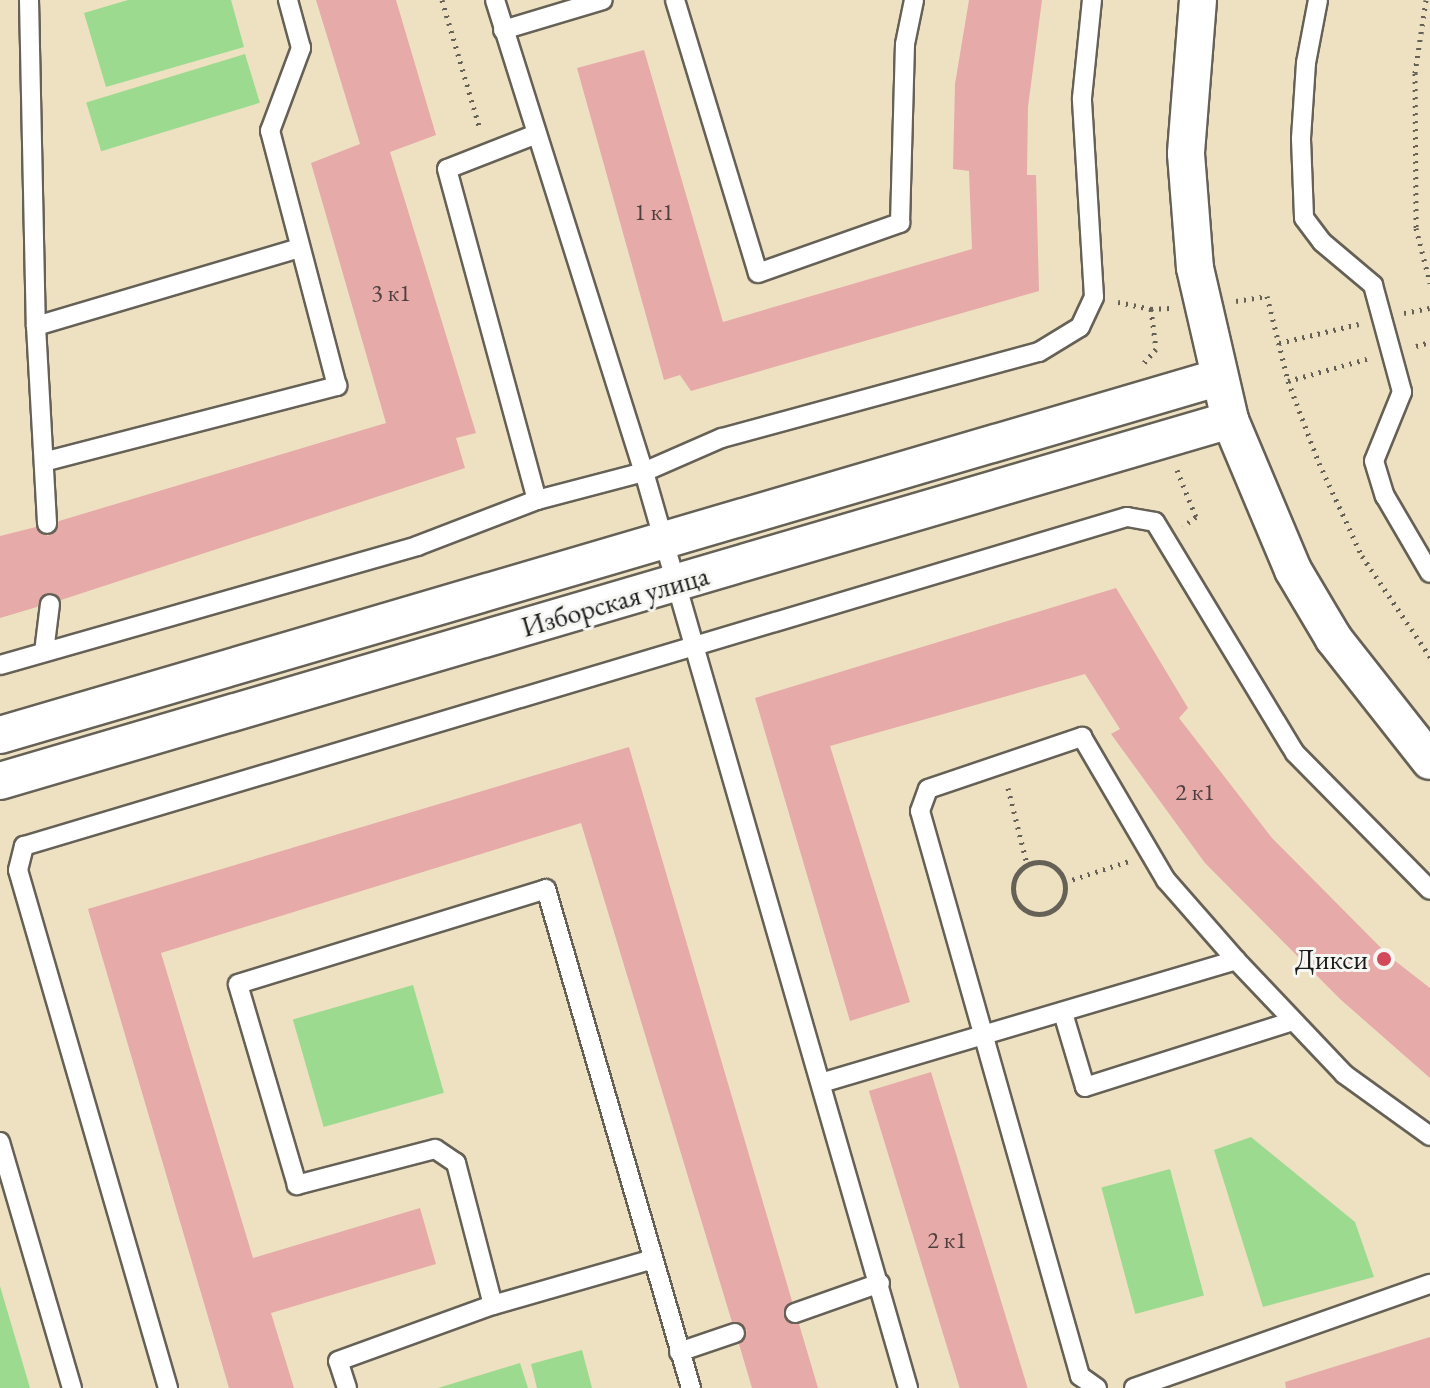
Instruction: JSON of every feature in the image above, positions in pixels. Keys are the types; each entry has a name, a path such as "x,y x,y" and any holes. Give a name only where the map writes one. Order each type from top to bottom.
{"street":[{"path":"1198,0 1186,154 1195,268 1217,378 1258,496 1314,604 1382,705 1430,761"},
{"name":"Изборская улица","path":"0,735 1217,378"},
{"name":"Изборская улица","path":"0,781 1230,420"}],"lane":[{"path":"29,0 36,326 47,461 47,524"},
{"path":"47,461 337,386 270,131 301,48 288,0"},
{"path":"495,0 534,135 644,472 660,541 880,1283 908,1388"},
{"path":"503,30 603,0"},
{"path":"675,0 758,273 900,223 905,44 914,0"},
{"path":"0,665 417,546 537,500 644,472 722,438 1039,352 1080,327 1094,297 1082,98 1092,0"},
{"path":"1318,0 1306,63 1301,139 1304,218 1322,242 1373,285 1402,392 1374,461 1385,496 1430,573"},
{"path":"534,135 447,169 537,500"},
{"path":"36,326 300,248"},
{"path":"168,1388 9,872 24,846 1127,517 1155,522 1295,753 1430,890"},
{"path":"44,652 50,604"},
{"path":"1097,1388 1080,1376 920,811 928,789 1082,737 1166,880 1290,1022 1344,1074 1430,1136"},
{"path":"493,1305 456,1163 435,1149 297,1185 238,984 546,889 691,1388"},
{"path":"821,1083 985,1038 1236,960"},
{"path":"1063,1013 1085,1087 1290,1022"},
{"path":"0,1142 72,1388"},
{"path":"347,1388 338,1361 493,1305 653,1259"},
{"path":"795,1313 880,1283"},
{"path":"1134,1388 1430,1284"},
{"path":"679,1352 735,1333"}],"path":[{"path":"442,0 488,153"},
{"path":"1426,0 1415,73 1416,213 1430,283"},
{"path":"1267,296 1288,381 1362,556 1430,657"},
{"path":"1094,297 1151,309 1156,349 1135,371"},
{"path":"1279,343 1430,308"},
{"path":"1288,381 1430,342"},
{"path":"1165,466 1177,470 1196,517 1165,539"},
{"path":"1002,764 1027,864 1013,887 1020,906 1032,913 1057,907 1065,882"},
{"path":"1065,882 1151,854"},
{"path":"1027,864 1047,862 1065,882"}],"green space":[{"path":"128,0 231,0 244,47 106,87 84,13"},
{"path":"245,54 260,103 101,151 86,103"},
{"path":"413,985 444,1093 324,1127 293,1019"},
{"path":"1251,1137 1355,1222 1374,1277 1263,1307 1214,1150"},
{"path":"1170,1169 1204,1296 1135,1314 1101,1187"},
{"path":"0,1286 30,1388 0,1388"},
{"path":"582,1350 592,1388 537,1388 531,1364"},
{"path":"520,1363 528,1388 438,1388"}],"building":[{"path":"316,0 396,0 436,135 390,152 476,433 456,438 465,468 61,600 46,593 37,607 0,618 0,536 36,527 48,536 59,521 386,423 311,163 360,144"},
{"path":"969,0 1042,0 1028,107 1027,175 1036,175 1039,291 691,391 680,375 664,380 577,68 644,50 723,322 972,249 969,171 953,169 955,84"},
{"path":"1116,588 1188,708 1179,718 1272,838 1390,957 1430,988 1430,1078 1340,999 1205,863 1111,734 1120,729 1085,674 830,746 910,1002 850,1021 755,698"},
{"path":"629,747 792,1301 784,1316 799,1324 818,1388 752,1388 739,1344 747,1330 732,1322 581,823 161,953 253,1258 420,1208 436,1264 271,1313 294,1388 229,1388 88,909"},
{"path":"931,1072 1027,1388 960,1388 869,1091"},
{"path":"1430,1337 1430,1388 1286,1388 1285,1382"}],"place":[{"name":"Дикси","path":"1384,959"}]}
